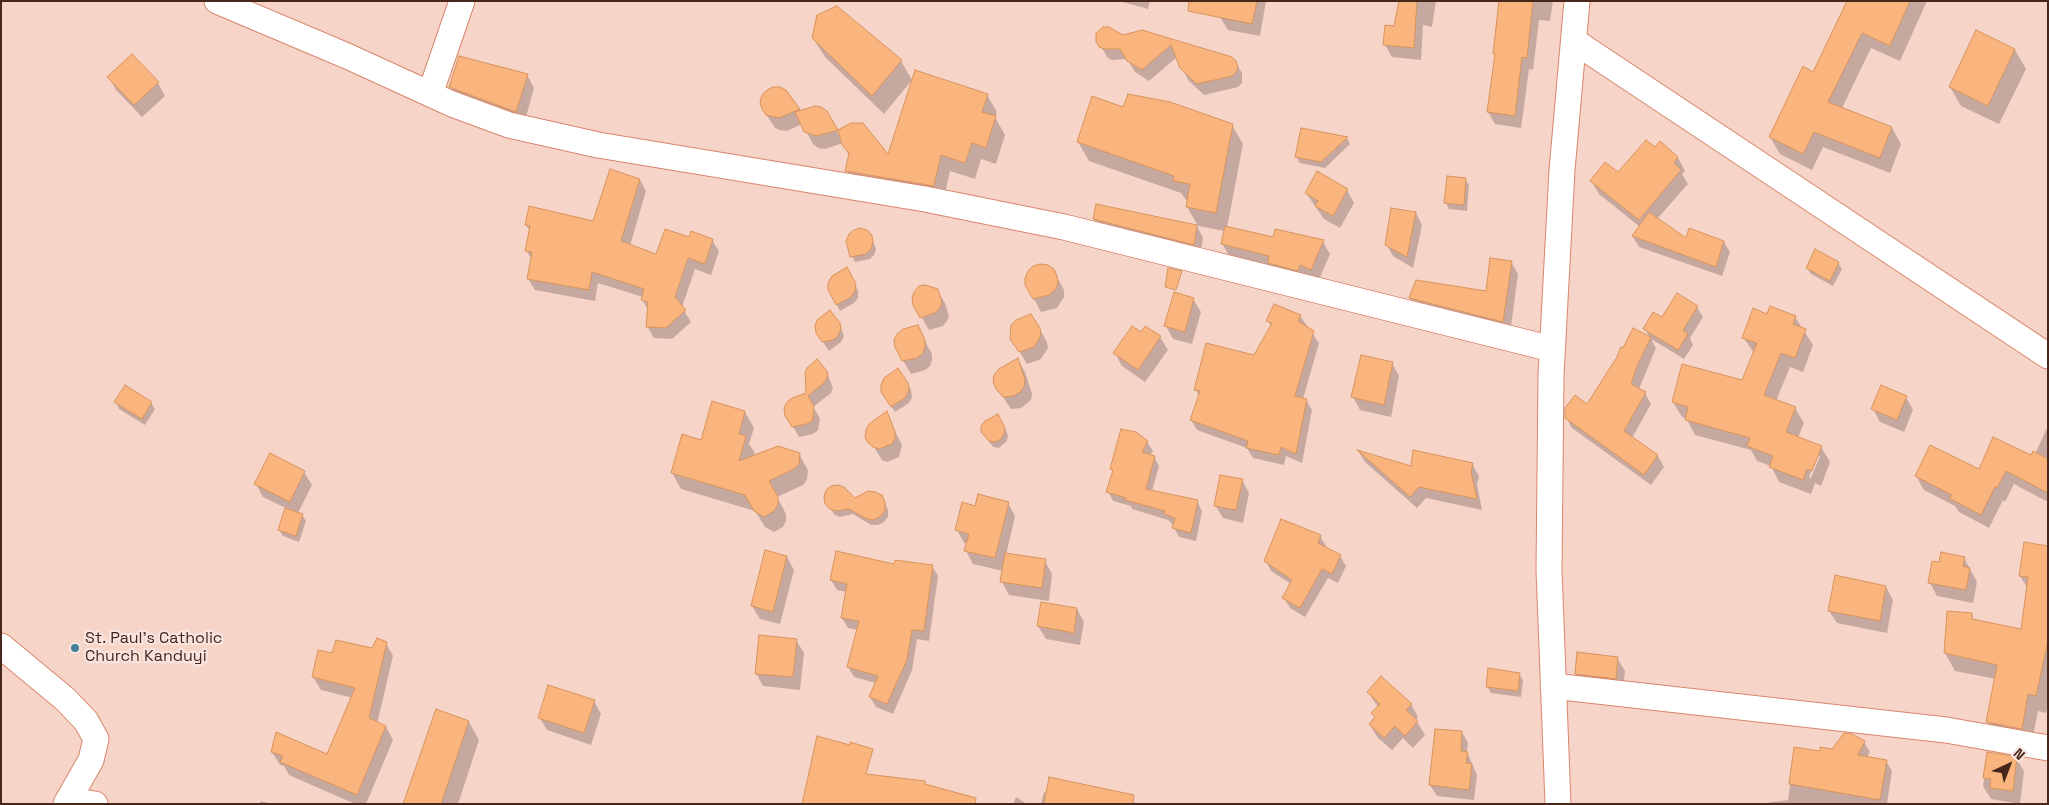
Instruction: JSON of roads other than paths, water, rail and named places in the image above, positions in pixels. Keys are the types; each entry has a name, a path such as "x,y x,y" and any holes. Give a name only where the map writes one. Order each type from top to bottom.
{"street":[{"path":"217,1 430,94 518,127 598,145 925,199 1064,227 1552,349"},
{"path":"430,94 462,1"},
{"path":"1558,804 1549,570 1552,349 1562,170 1578,1"},
{"path":"1574,40 2048,356"},
{"path":"1,646 65,699 86,721 96,739 90,760 67,802 95,804"},
{"path":"1553,686 1946,730 2048,748"}],"place":[{"name":"St. Paul's Catholic Church Kanduyi","path":"75,648"}]}
